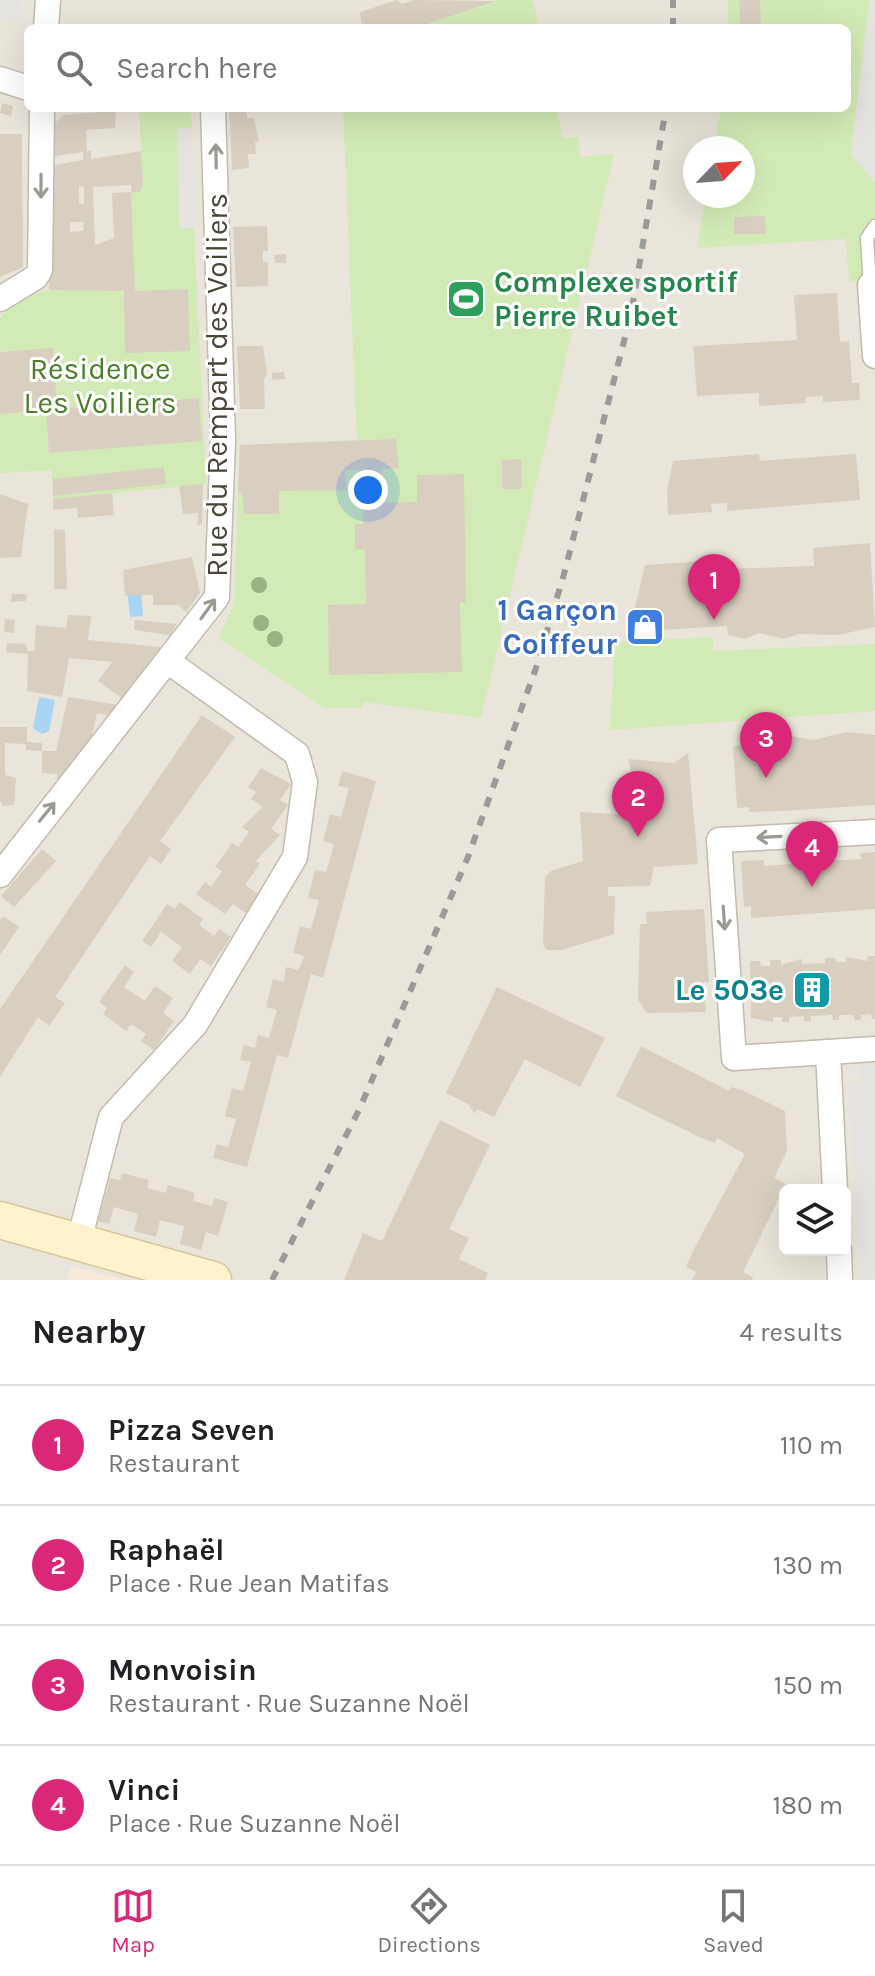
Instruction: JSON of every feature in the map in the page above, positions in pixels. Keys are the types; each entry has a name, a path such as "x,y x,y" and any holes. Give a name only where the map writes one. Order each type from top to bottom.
{"street":[{"path":"46,24 48,0"},
{"path":"0,79 24,87"},
{"path":"0,299 36,277 40,270 42,112"},
{"name":"Rue du Rempart des Voiliers","path":"0,875 217,597 223,440 213,112"},
{"path":"870,285 875,356"},
{"path":"79,1241 111,1117 195,1025 295,857 305,782 297,754 169,662"},
{"path":"875,832 719,840 734,1058 875,1049"},
{"path":"828,1052 835,1184"},
{"path":"0,1220 79,1241 150,1268 213,1280"},
{"path":"839,1256 840,1280"}],"lane":[{"path":"870,285 867,238 875,226"}],"shaded area":[{"path":"0,0 875,0 875,1280 0,1280"},
{"path":"0,0 22,0 21,20 0,22"},
{"path":"870,0 875,0 875,183 851,154"},
{"path":"178,128 192,128 194,228 179,228"},
{"path":"875,1064 875,1280 860,1280 848,1086 862,1085 861,1065"},
{"path":"72,1266 125,1280 67,1280"}],"green space":[{"path":"497,0 533,0 538,24 427,24"},
{"path":"728,0 870,0 851,154 875,183 875,279 849,282 846,239 697,248 704,208 755,208 755,136 716,136 720,112 851,112 851,24 728,24"},
{"name":"Résidence Les Voiliers","path":"139,112 190,112 192,128 178,129 179,227 194,228 206,484 53,499 52,470 0,473 0,319 26,297 43,292 80,288 134,290 131,192 140,192 143,184"},
{"name":"Complexe sportif Pierre Ruibet","path":"343,112 557,112 563,138 579,137 580,157 614,154 481,718 364,702 362,708 325,708 219,638 234,604 240,445 357,440"},
{"path":"713,637 713,651 875,644 875,711 610,730 615,642"}],"water":[{"path":"141,589 143,616 130,617 127,590"},
{"path":"39,697 55,700 49,731 42,734 33,728"}],"building":[{"path":"397,0 402,4 414,0 496,1 427,24 362,24 360,12"},
{"path":"739,0 760,0 761,24 740,24"},
{"path":"2,103 13,106 11,116 0,113"},
{"path":"116,112 115,128 86,130 87,151 91,150 91,159 141,151 143,184 140,192 131,192 135,291 188,289 190,351 125,353 124,291 49,290 50,166 83,160 83,152 50,157 50,128 63,115","holes":["131,185 131,192 112,193 114,238 95,245 93,187","79,186 84,187 84,204 79,204","70,222 84,222 83,231 70,232"]},
{"path":"229,112 247,112 247,118 254,118 259,142 255,142 256,154 248,154 249,168 232,170"},
{"path":"0,134 22,134 23,267 0,277"},
{"path":"765,216 766,234 734,234 734,217"},
{"path":"267,226 268,251 263,251 263,262 268,262 268,286 236,287 233,227"},
{"path":"286,254 286,263 275,263 274,255"},
{"path":"837,293 840,342 849,341 852,383 859,383 860,400 823,402 823,396 806,397 806,403 759,406 759,393 697,396 693,346 797,340 794,295"},
{"path":"237,346 263,346 267,373 264,380 265,409 240,409"},
{"path":"53,348 57,409 199,398 202,441 49,453 46,410 0,414 0,352"},
{"path":"284,372 285,379 272,380 272,373"},
{"path":"396,439 399,468 381,469 380,478 374,476 374,470 345,470 347,490 279,491 279,514 244,514 242,493 238,493 240,445"},
{"path":"759,454 760,461 856,454 860,500 727,511 727,503 711,504 712,512 668,515 667,491 673,461"},
{"path":"521,459 522,489 502,489 502,460"},
{"path":"164,467 166,484 53,496 53,479"},
{"path":"464,474 466,603 460,603 462,672 329,675 328,605 366,604 365,549 355,549 355,524 363,524 363,503 417,502 417,475"},
{"path":"203,484 202,524 197,525 198,513 183,514 179,486"},
{"path":"112,493 114,515 78,518 77,508 53,510 53,499"},
{"path":"0,494 28,504 21,557 0,558"},
{"path":"54,529 65,530 67,589 54,589"},
{"path":"870,543 875,627 838,635 799,634 784,639 759,633 745,639 728,635 727,626 629,632 645,565 708,561 709,567 723,566 723,573 724,569 814,566 813,548"},
{"path":"192,557 200,593 186,612 179,605 153,605 153,595 125,596 123,570"},
{"path":"12,594 27,594 26,601 11,602"},
{"path":"68,615 91,616 88,640 161,647 123,699 98,681 112,662 69,658 62,697 27,691 28,654 6,652 7,643 25,644 28,651 34,651 36,625 66,628"},
{"path":"5,619 15,620 14,633 4,632"},
{"path":"135,620 177,624 170,635 134,630"},
{"path":"68,697 119,705 111,716 97,713 90,745 57,791 57,774 42,773 42,751 56,751"},
{"path":"202,715 235,737 160,841 171,849 161,864 150,856 55,997 65,1003 49,1026 38,1017 0,1077 0,1009"},
{"path":"0,727 27,727 27,742 42,743 42,751 26,750 26,744 5,743 5,775 16,778 14,805 3,806 0,800"},
{"path":"847,732 875,735 875,805 749,812 749,807 737,808 733,747 757,739 767,745 786,735 813,740"},
{"path":"688,753 698,864 654,867 650,886 608,887 608,896 615,896 614,934 562,950 547,950 543,944 545,877 551,871 583,861 580,812 637,815 640,807 628,759 674,763"},
{"path":"261,768 291,784 280,800 288,805 271,829 280,835 256,861 260,864 245,885 260,895 247,914 233,904 225,914 196,894 205,882 211,887 222,871 215,867 232,843 238,847 249,832 242,827 263,807 251,799 256,792 248,787"},
{"path":"342,771 376,781 323,978 311,974 288,1058 277,1055 247,1167 213,1158 217,1144 228,1147 236,1119 225,1116 232,1088 243,1091 250,1066 251,1062 240,1060 244,1045 255,1048 258,1035 269,1038 277,1010 266,1007 273,979 284,982 286,967 298,970 303,960 304,956 293,953 300,926 311,929 318,904 319,900 308,898 315,870 326,872 333,848 334,844 323,841 330,814 341,817 349,788 338,786"},
{"path":"42,849 56,861 14,907 1,896"},
{"path":"875,852 875,909 751,918 751,906 744,907 741,861 764,860 764,866 791,864 791,858 829,855 829,861 861,859 860,853"},
{"path":"180,902 203,919 199,925 214,936 219,929 231,937 211,966 200,959 190,974 172,961 182,947 161,932 151,947 142,941 167,904 175,909"},
{"path":"704,909 709,982 704,982 706,1012 647,1013 638,1000 640,924 647,924 646,912"},
{"path":"3,916 19,927 0,955 0,921"},
{"name":"Le 503e","path":"867,956 875,956 875,1019 871,1014 861,1015 861,1020 854,1020 854,1015 839,1015 839,1020 833,1020 832,1015 811,1016 811,1021 804,1021 804,1016 789,1017 789,1022 782,1022 782,1017 773,1017 773,1022 751,1018 750,961 760,961 761,966 770,966 770,960 781,960 781,965 802,959 802,964 825,963 825,958 846,962 846,957 868,961"},
{"path":"125,965 134,972 124,987 145,1001 155,986 173,998 163,1013 174,1021 154,1050 141,1041 146,1034 139,1029 131,1024 126,1031 103,1014 107,1008 99,1002"},
{"path":"497,987 605,1038 580,1087 525,1059 494,1117 477,1109 475,1114 468,1104 446,1093"},
{"path":"641,1046 729,1091 731,1087 742,1090 785,1111 787,1151 774,1178 786,1184 779,1184 779,1198 743,1272 753,1277 752,1280 692,1280 696,1272 686,1267 745,1154 717,1138 715,1143 699,1137 616,1096"},
{"path":"440,1120 490,1145 449,1229 469,1238 459,1259 488,1273 485,1280 344,1280 363,1233 382,1241"},
{"path":"122,1173 149,1180 147,1188 166,1193 168,1185 195,1193 193,1201 212,1206 214,1198 228,1202 218,1236 206,1232 201,1250 180,1244 184,1226 160,1220 156,1237 134,1231 138,1214 114,1207 109,1224 98,1221 110,1178 120,1180"}],"railway":[{"path":"673,0 673,24"},
{"path":"272,1280 359,1110 468,857 536,668 564,574 631,314 665,112"}],"place":[{"name":"Complexe sportif Pierre Ruibet","path":"466,299"},
{"name":"Pizza Seven","path":"714,620"},
{"name":"1 Garçon Coiffeur","path":"645,627"},
{"name":"Monvoisin","path":"766,778"},
{"name":"Raphaël","path":"638,837"},
{"name":"Vinci","path":"812,887"},
{"name":"Le 503e","path":"812,990"}]}
